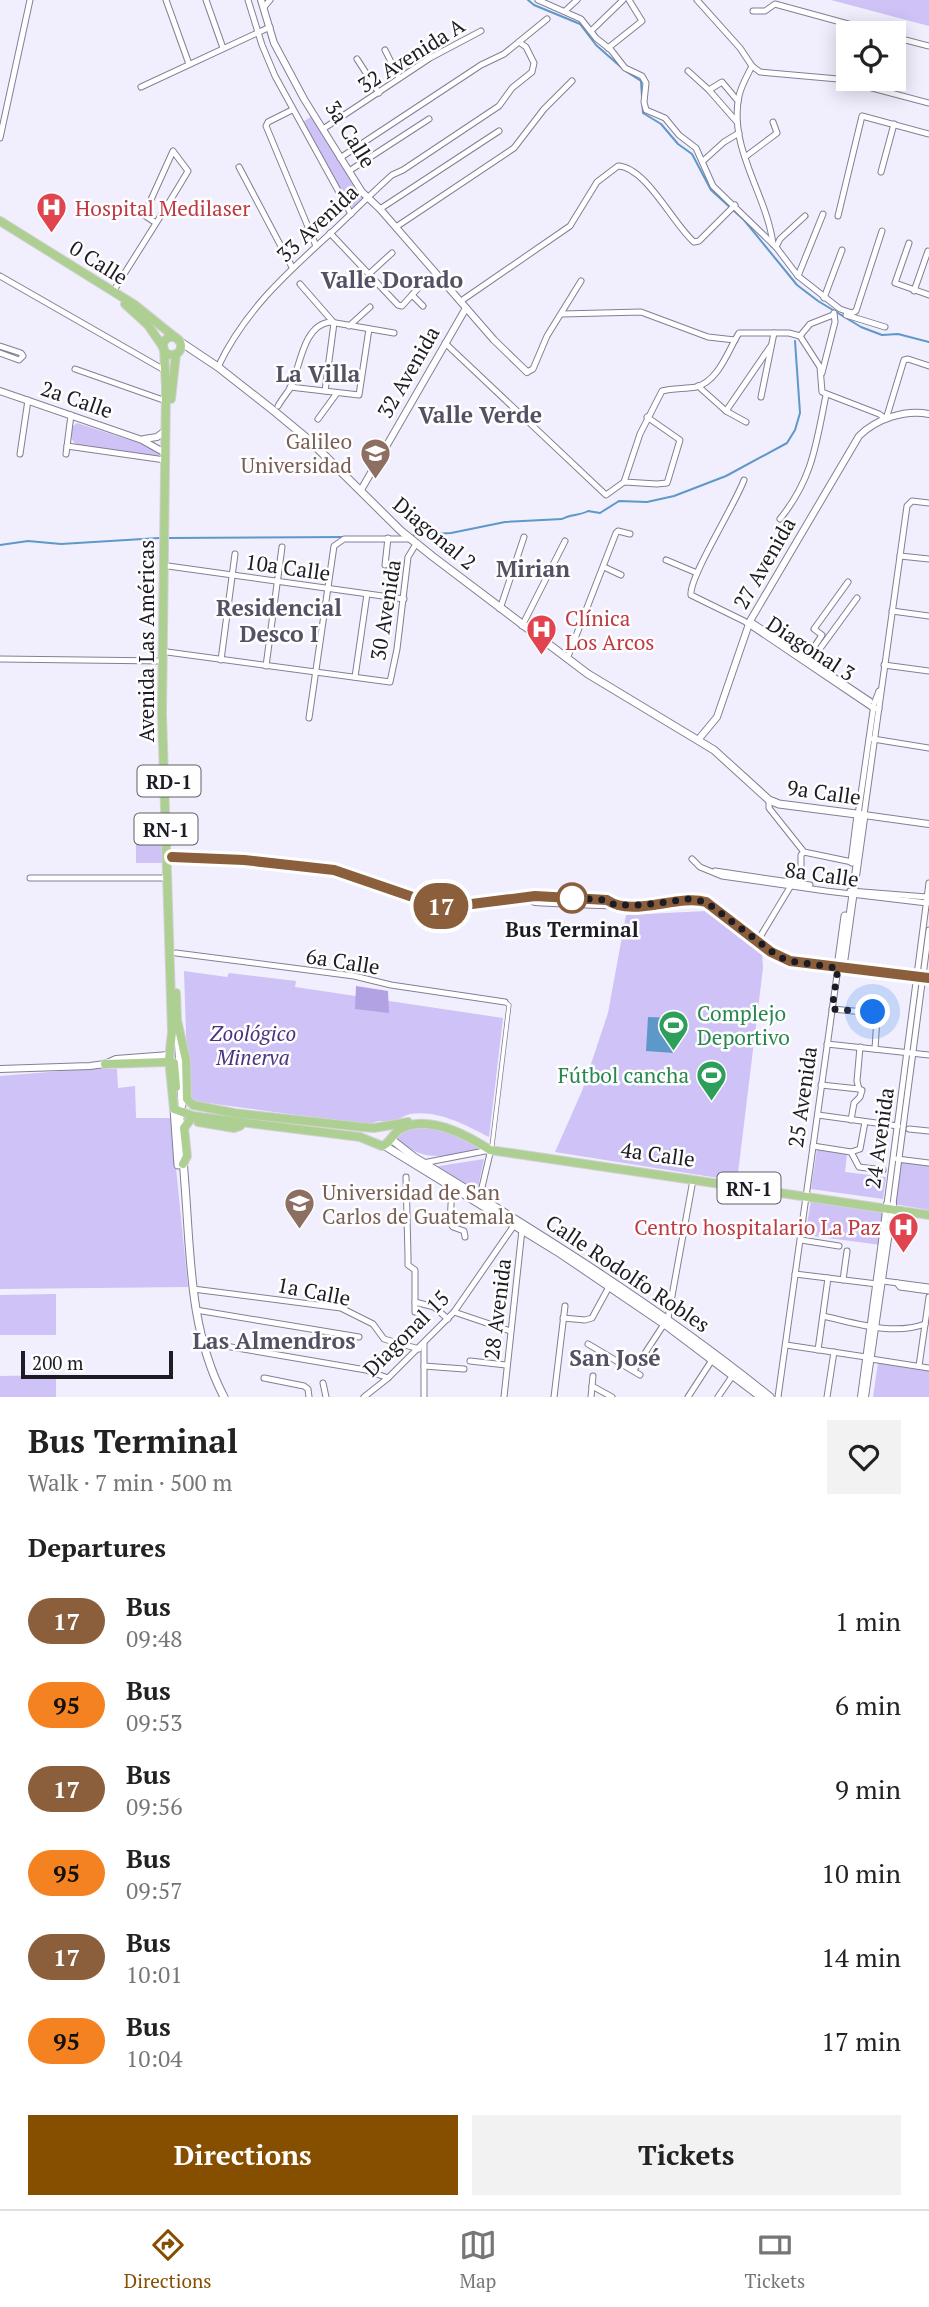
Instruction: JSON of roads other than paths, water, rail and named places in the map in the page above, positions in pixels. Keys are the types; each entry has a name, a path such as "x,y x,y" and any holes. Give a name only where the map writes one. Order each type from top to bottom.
{"main road":[{"name":"0 Calle","path":"0,221 144,312 178,340"},
{"name":"0 Calle","path":"0,228 131,309 154,331 163,348"},
{"path":"177,353 168,354 163,348 168,338 178,340"},
{"name":"Avenida Las Américas","path":"166,531 172,388 178,340"},
{"name":"Diagonal 2","path":"178,340 204,357 309,440 413,542 522,626 624,697 698,740 729,763"},
{"name":"Avenida Las Américas","path":"163,348 166,371 163,661 172,1032 170,1061 183,1114"},
{"name":"Diagonal 2","path":"177,353 189,350 204,357"},
{"name":"Avenida Las Américas","path":"166,545 172,857 183,1114 180,1185 187,1226"},
{"name":"9a Calle","path":"729,763 768,800 779,804 861,815"},
{"name":"25 Avenida","path":"851,892 852,862 861,815"},
{"name":"25 Avenida","path":"838,968 844,959 861,815"},
{"path":"838,968 923,977"},
{"name":"RN-1","path":"177,1020 186,1060 187,1099 193,1105 234,1113 374,1128 386,1126"},
{"path":"105,1064 170,1061 178,1106 217,1115 234,1113"},
{"path":"183,1164 187,1159 183,1114 360,1137 376,1145 389,1141 391,1132 386,1126"},
{"name":"4a Calle","path":"386,1126 436,1122 491,1148"},
{"name":"4a Calle","path":"389,1141 402,1128 430,1125 449,1129 491,1148 929,1212"},
{"path":"372,1141 370,1134 374,1128"},
{"name":"Calle Rodolfo Robles","path":"389,1141 666,1321 770,1397"},
{"name":"Calle Rodolfo Robles","path":"389,1141 452,1187 479,1200"},
{"name":"Avenida Las Américas","path":"183,1164 196,1310 202,1342 223,1397"},
{"name":"Calle Rodolfo Robles","path":"735,1372 761,1397"}],"street":[{"path":"0,138 30,0"},
{"path":"166,0 189,64"},
{"path":"206,0 223,48"},
{"name":"3a Calle","path":"248,0 269,61 292,110 351,214"},
{"path":"262,4 270,0"},
{"path":"538,0 566,10 581,19 625,68 645,80 646,110 665,118 696,148 713,186 775,246 798,276 835,310 885,327"},
{"path":"566,10 577,0"},
{"path":"592,32 623,0"},
{"path":"608,48 642,21 629,0"},
{"path":"697,0 760,72 838,79 929,103"},
{"name":"3a Calle","path":"262,4 270,27 324,128 362,192 368,197"},
{"path":"754,11 765,11 775,4 837,21"},
{"path":"341,157 519,42 547,19"},
{"path":"141,87 270,27"},
{"name":"32 Avenida A","path":"324,128 399,78 481,31"},
{"path":"906,40 929,46"},
{"name":"33 Avenida","path":"218,368 237,332 270,289 292,267 393,174 499,106 512,88 534,68 528,50 519,42"},
{"path":"384,50 399,78"},
{"path":"356,59 379,93"},
{"path":"752,66 742,86 737,122 745,157 775,246"},
{"path":"688,71 737,122"},
{"path":"396,227 514,148 544,108 572,81"},
{"path":"709,90 722,82 738,101"},
{"path":"292,110 266,124 316,246"},
{"path":"838,216 863,117 929,134"},
{"path":"352,169 429,119"},
{"path":"745,157 777,133 773,122"},
{"path":"881,172 894,124"},
{"path":"380,209 499,131"},
{"path":"703,160 739,133"},
{"path":"113,292 156,223 188,170 173,151 144,215 156,223"},
{"name":"3a Calle","path":"341,157 352,169 368,197"},
{"path":"461,301 570,226 597,182 618,166 626,167 645,179 671,216 694,242 699,241 733,207"},
{"path":"239,167 292,267"},
{"path":"368,197 466,308 527,372 535,366 547,336 581,281"},
{"path":"798,276 823,214"},
{"path":"775,246 805,216"},
{"path":"800,336 810,324 835,310 855,313 882,231"},
{"path":"330,233 400,306 421,285"},
{"path":"909,243 896,285 929,295"},
{"path":"824,298 842,250"},
{"path":"914,291 928,251"},
{"path":"369,274 392,253"},
{"path":"0,276 166,371"},
{"path":"300,284 334,323 324,391"},
{"path":"412,295 423,306"},
{"path":"349,326 370,307"},
{"name":"32 Avenida","path":"361,490 466,308"},
{"path":"835,310 821,390 826,395 886,419 912,413 929,414"},
{"path":"562,314 641,312 708,337 735,340"},
{"path":"278,405 290,387 312,332 326,322 394,333"},
{"path":"290,387 358,396 361,393 369,329"},
{"path":"445,343 606,495 624,482 647,417 662,391 698,386 716,372 741,332 774,332 800,336"},
{"path":"761,397 774,332"},
{"path":"800,336 822,373"},
{"path":"0,346 23,356 19,360 0,353"},
{"path":"726,411 770,347"},
{"path":"886,419 904,360 929,366"},
{"path":"75,369 166,401"},
{"path":"698,386 726,411 746,422"},
{"name":"2a Calle","path":"0,391 142,440 165,457"},
{"path":"318,419 337,393"},
{"path":"780,519 796,499 811,464 826,395"},
{"path":"20,454 28,400"},
{"path":"66,454 71,415"},
{"path":"624,482 667,483 680,440 647,417"},
{"name":"27 Avenida","path":"698,740 719,712 749,623 859,436 886,419"},
{"path":"142,440 157,437 165,430"},
{"path":"67,446 165,457"},
{"path":"666,559 697,573 744,480"},
{"name":"25 Avenida","path":"861,815 906,508 910,502 929,503"},
{"path":"567,659 617,531 630,534"},
{"path":"500,609 524,537"},
{"path":"386,565 388,538"},
{"path":"309,718 336,542 344,539 388,538 413,542"},
{"path":"522,626 565,541"},
{"name":"30 Avenida","path":"355,677 390,682 408,557 413,542"},
{"path":"266,666 282,547"},
{"path":"221,660 235,554"},
{"path":"900,556 929,559"},
{"name":"10a Calle","path":"168,566 404,598"},
{"path":"604,567 621,575"},
{"name":"Diagonal 3","path":"697,573 690,594 694,598 749,623 809,660 876,707"},
{"path":"809,660 822,635 814,629 848,582"},
{"path":"167,652 355,677 367,594"},
{"path":"809,660 857,598"},
{"path":"892,611 929,616"},
{"name":"Diagonal 3","path":"749,623 876,707"},
{"path":"0,659 163,661"},
{"path":"884,666 929,671"},
{"path":"872,739 929,748"},
{"name":"8a Calle","path":"768,800 768,808 802,850 852,862"},
{"name":"9a Calle","path":"861,815 929,824"},
{"path":"757,942 802,867 802,850"},
{"path":"172,857 244,860 334,870 439,906 535,896 607,900 615,905 696,900 706,902 771,952 790,961 838,968"},
{"name":"8a Calle","path":"692,859 700,867 712,872 928,900"},
{"path":"30,878 168,878"},
{"name":"24 Avenida","path":"923,977 929,883"},
{"name":"24 Avenida","path":"896,1159 898,1126 929,930"},
{"name":"6a Calle","path":"176,953 354,976 391,985 505,1002"},
{"name":"25 Avenida","path":"778,1397 838,968"},
{"path":"479,1200 491,1148 509,1006 505,1002"},
{"path":"832,1009 875,1013 875,1049"},
{"path":"827,1044 929,1055"},
{"path":"851,1120 854,1103 862,1093 857,1081 860,1047"},
{"name":"24 Avenida","path":"863,1397 911,1052"},
{"path":"0,1069 170,1061"},
{"path":"90,1066 105,1064"},
{"path":"821,1085 859,1089"},
{"path":"818,1115 898,1126"},
{"path":"813,1146 858,1152 865,1122"},
{"path":"909,1129 929,1131"},
{"path":"423,1163 491,1148"},
{"path":"851,1153 859,1167 883,1170"},
{"path":"896,1159 929,1163"},
{"path":"406,1177 408,1265 414,1268 415,1312"},
{"path":"634,1370 666,1321 693,1179"},
{"path":"452,1187 450,1223 453,1227 463,1229 465,1237"},
{"name":"Diagonal 15","path":"364,1397 388,1378 448,1319 519,1224"},
{"name":"28 Avenida","path":"504,1397 519,1224"},
{"path":"801,1240 839,1246"},
{"path":"843,1280 847,1251"},
{"path":"795,1274 897,1283 929,1289"},
{"path":"818,1350 828,1278"},
{"path":"563,1318 592,1318 610,1284"},
{"name":"1a Calle","path":"193,1289 341,1308 373,1324 384,1339 419,1349"},
{"path":"919,1366 929,1297"},
{"path":"415,1302 434,1307 448,1319"},
{"path":"554,1397 565,1306"},
{"path":"196,1310 359,1338"},
{"path":"454,1312 510,1331"},
{"path":"823,1316 873,1326 906,1329 925,1324"},
{"path":"202,1342 366,1370 388,1378"},
{"path":"424,1343 424,1397"},
{"path":"588,1343 640,1375"},
{"path":"786,1345 929,1367"},
{"path":"827,1397 834,1352"},
{"path":"688,1397 714,1357"},
{"path":"470,1361 506,1365"},
{"path":"424,1366 464,1369"},
{"path":"718,1397 735,1372"},
{"path":"591,1397 593,1376"},
{"path":"264,1378 304,1386 308,1389 309,1397"},
{"path":"323,1383 326,1397"},
{"path":"592,1386 612,1397"}],"water":[{"path":"648,1017 676,1018 674,1053 646,1051"}],"waterway":[{"path":"528,0 580,24 596,45 622,68"},
{"path":"627,72 641,81 643,113 661,124 678,144 692,154 711,190 744,220 797,285 861,327 882,335 898,334 929,342"},
{"path":"414,535 451,533 505,522 562,519 588,511 600,513 619,501 647,502 674,496 726,476 787,443 795,430 800,413 795,341"},
{"path":"168,538 345,537"},
{"path":"0,545 28,541 61,544 159,538"}],"place":[{"name":"Hospital Medilaser","path":"52,235"},
{"name":"Galileo Universidad","path":"375,480"},
{"name":"Clínica Los Arcos","path":"542,657"},
{"name":"Bus Terminal","path":"572,898"},
{"name":"Complejo Deportivo","path":"674,1052"},
{"name":"Fútbol cancha","path":"712,1102"},
{"name":"Universidad de San Carlos de Guatemala","path":"299,1231"},
{"name":"Centro hospitalario La Paz","path":"904,1254"}],"district":[{"name":"Valle Dorado","path":"392,279"},
{"name":"La Villa","path":"318,373"},
{"name":"Valle Verde","path":"480,414"},
{"name":"Mirian","path":"533,568"},
{"name":"Residencial Desco I","path":"279,620"},
{"name":"Las Almendros","path":"274,1340"},
{"name":"San José","path":"615,1357"}],"park label":[{"name":"Zoológico Minerva","path":"253,1045"}]}
